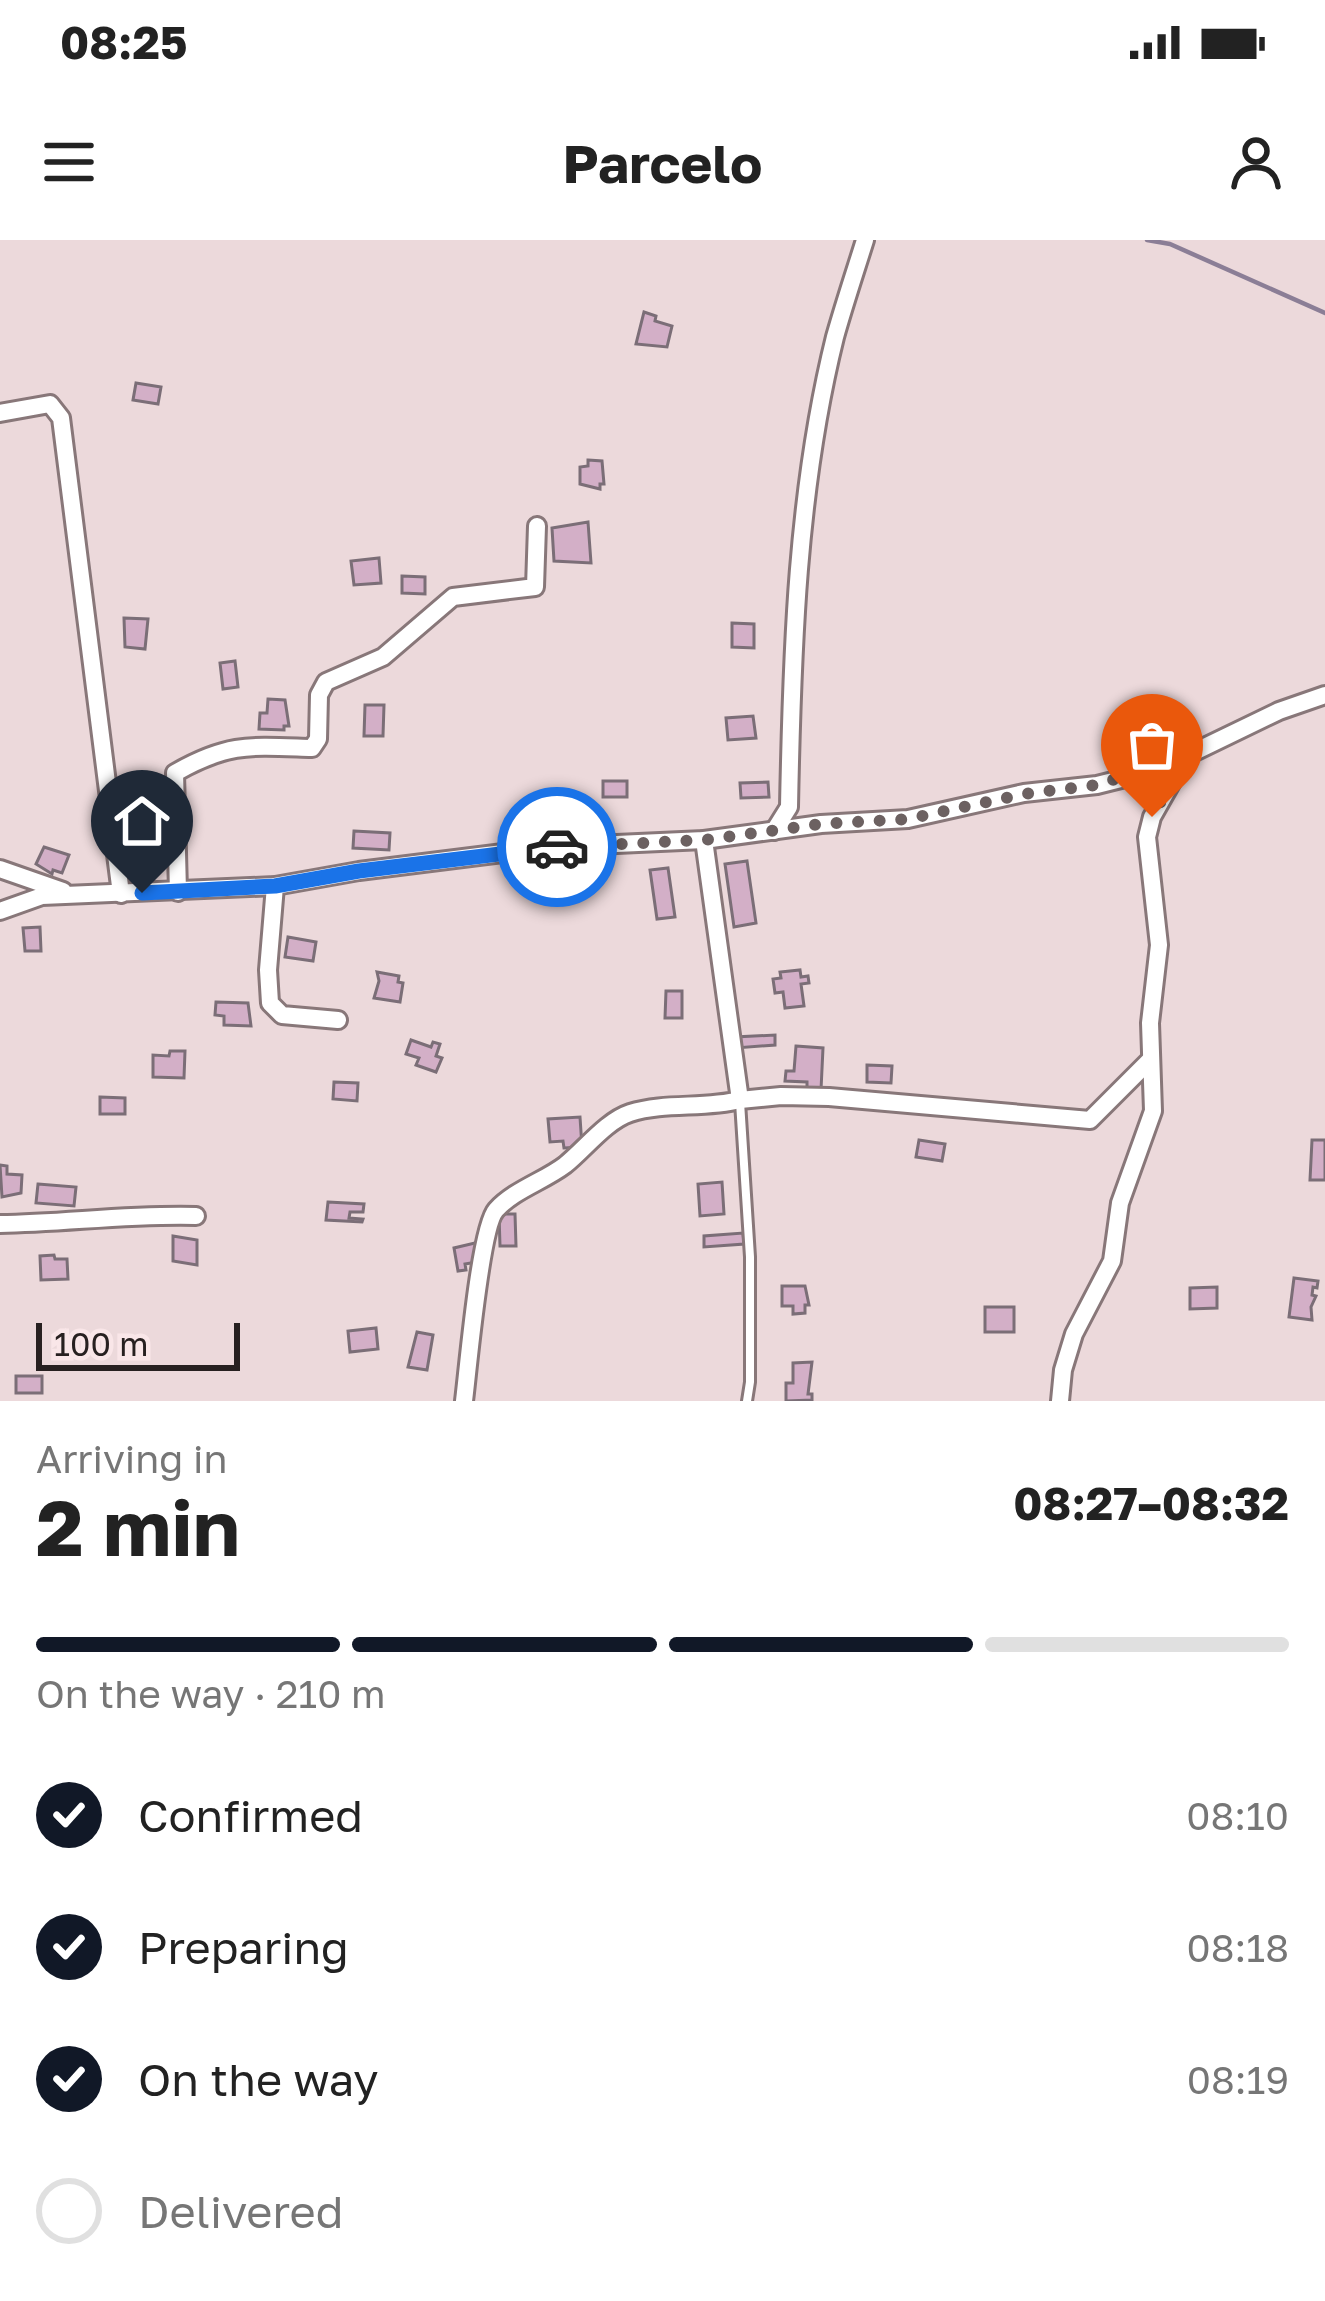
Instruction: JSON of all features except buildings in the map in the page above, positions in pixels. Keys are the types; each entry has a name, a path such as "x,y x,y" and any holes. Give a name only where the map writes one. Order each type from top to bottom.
{"street":[{"path":"774,831 789,807 801,550 812,456 836,336 866,240"},
{"path":"0,413 50,404 61,418 121,894"},
{"path":"178,892 175,772 208,754 239,745 312,748 317,740 319,695 326,682 383,657 453,597 535,587 537,526"},
{"path":"0,910 42,896 275,886 551,848 704,840 908,819 1024,794 1097,785 1186,756 1325,695"},
{"path":"1060,1401 1074,1334 1112,1261 1120,1204 1153,1111 1150,1023 1159,945 1147,837 1152,817 1186,756"},
{"path":"704,840 740,1100"},
{"path":"0,869 75,896"},
{"path":"275,886 270,1003 282,1015 338,1020"},
{"path":"464,1401 476,1293 488,1227 497,1209 558,1171 626,1114 711,1108 781,1096 1090,1120 1151,1059"},
{"path":"0,1224 196,1216"}],"lane":[{"path":"740,1100 750,1257 747,1401"}],"waterway":[{"path":"1147,240 1170,244 1325,313"}],"way so far":[{"path":"557,847 704,840 821,824 908,819 1024,794 1097,785 1186,756 1152,817"}],"route":[{"path":"142,893 275,886 557,847"}]}
